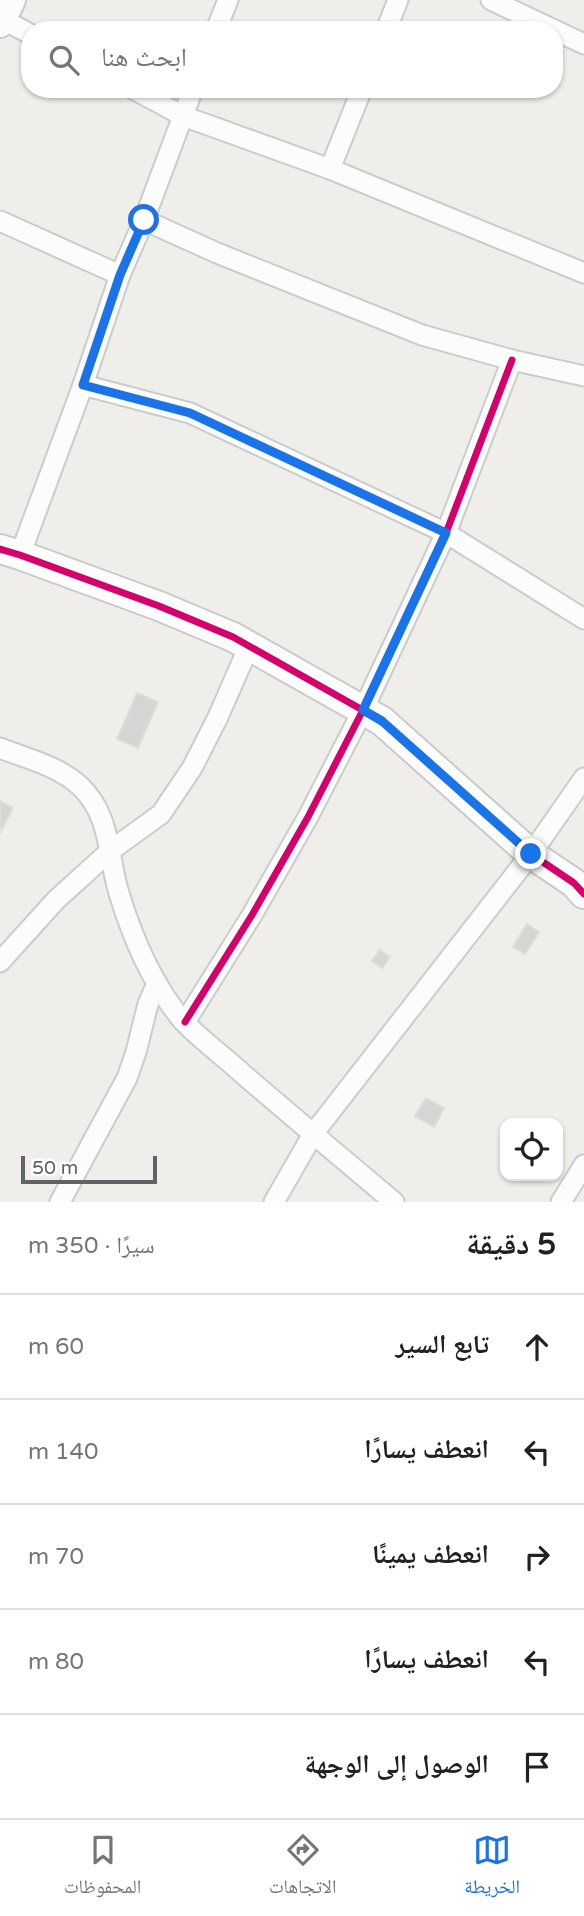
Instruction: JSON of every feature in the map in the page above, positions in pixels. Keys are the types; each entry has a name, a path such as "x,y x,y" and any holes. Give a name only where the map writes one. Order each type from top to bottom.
{"street":[{"path":"220,21 228,0"},
{"path":"390,21 398,0"},
{"path":"491,0 535,21"},
{"path":"5,14 21,27"},
{"path":"563,34 584,44"},
{"path":"150,98 183,116 330,169 584,273"},
{"path":"190,98 144,220 120,275 83,385 10,552 159,606 233,637 382,721 531,854 574,883 584,894"},
{"path":"330,169 358,98"},
{"path":"144,220 216,253 422,335 512,360 584,376"},
{"path":"0,221 120,275"},
{"path":"185,1022 252,915 302,828 363,710 446,533 512,360"},
{"path":"83,385 190,413 446,533 584,619"},
{"path":"0,962 56,900 110,851 161,814 192,768 249,646"},
{"path":"0,748 58,770 82,788 100,813 127,919 157,983 185,1022 394,1202"},
{"path":"274,1202 313,1134 531,854 584,778"},
{"path":"60,1202 127,1078 148,1004 157,983"},
{"path":"561,1202 584,1165"}],"building":[{"path":"137,693 158,702 138,748 117,739"},
{"path":"0,801 13,808 0,833"},
{"path":"527,924 539,932 525,954 513,947"},
{"path":"380,950 390,957 382,968 372,961"},
{"path":"426,1098 444,1108 434,1127 415,1116"}],"cycle path":[{"path":"185,1022 252,915 308,817 363,710 446,533 512,360"},
{"path":"0,549 159,606 233,637 382,721 531,854 574,883 584,894"}],"route":[{"path":"144,220 120,275 83,385 190,413 446,533 363,710 382,721 531,854"}]}
